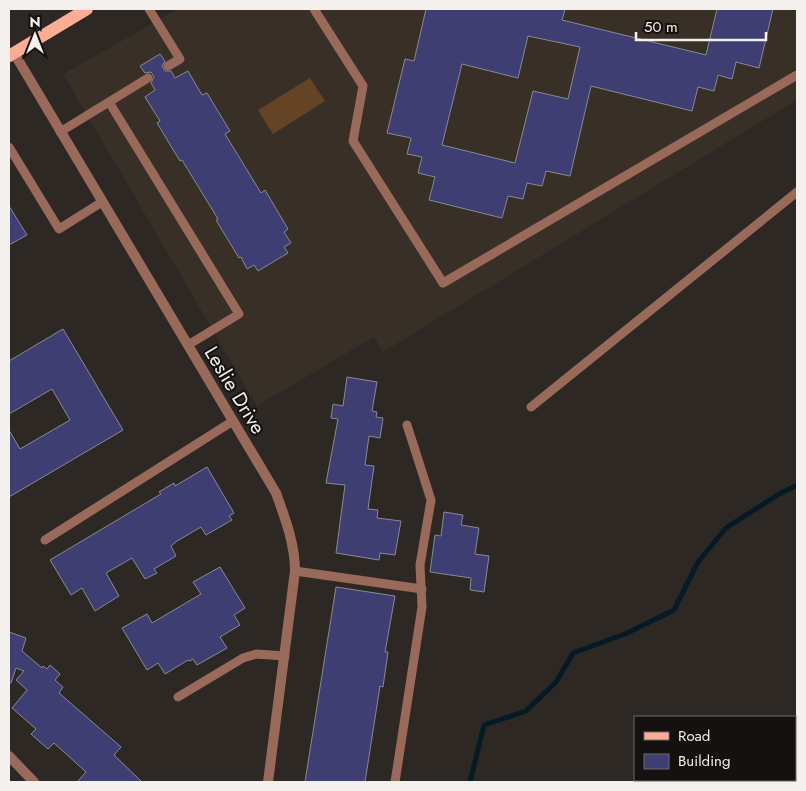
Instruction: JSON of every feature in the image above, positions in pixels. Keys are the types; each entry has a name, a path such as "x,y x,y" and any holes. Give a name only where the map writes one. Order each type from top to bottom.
{"main road":[{"path":"12,54 87,9"}],"street":[{"name":"Leslie Drive","path":"12,54 276,493 284,513 295,556 295,571 268,782"},
{"path":"9,756 34,782"}],"lane":[{"path":"149,9 180,59 168,66"},
{"path":"314,9 363,86 353,141 443,283 797,74"},
{"path":"60,132 148,78"},
{"path":"109,102 239,314 188,345"},
{"path":"9,147 59,230 102,202"},
{"path":"531,408 797,192"},
{"path":"45,540 233,421"},
{"path":"395,782 422,607 420,565 431,500 407,425"},
{"path":"295,571 422,589"},
{"path":"178,696 243,658 256,654 285,656"}],"shaded area":[{"path":"178,9 797,9 797,100 383,352 374,337 257,406 63,74"},
{"path":"310,78 325,101 273,134 258,110"}],"building":[{"path":"426,9 565,9 562,20 706,55 717,9 773,9 759,68 736,62 732,79 718,75 714,91 698,87 692,111 591,86 570,176 546,171 542,186 527,183 523,199 508,196 502,218 429,200 435,177 418,173 422,157 407,154 411,138 387,133 405,59 414,61","holes":["528,36 580,47 568,99 533,91 515,163 442,145 462,64 518,78"]},
{"path":"160,54 165,61 162,66 165,71 171,71 175,78 188,71 202,95 207,93 230,131 225,134 261,193 265,190 288,229 284,232 291,243 284,247 288,253 258,271 254,265 247,269 241,257 239,258 216,220 218,219 157,123 160,121 145,97 155,90 151,83 154,77 151,72 145,73 140,66"},
{"path":"9,206 27,235 9,245"},
{"path":"63,329 123,430 9,497 9,430 20,449 70,420 52,389 9,414 9,361"},
{"path":"347,377 377,382 372,411 377,412 376,417 383,418 380,438 369,436 365,465 374,466 368,509 378,510 377,518 401,521 395,555 380,553 379,560 336,553 345,485 326,483 338,419 331,418 333,404 343,406"},
{"path":"207,467 234,513 229,516 232,520 206,535 201,527 177,541 171,546 176,556 154,569 157,573 145,579 132,558 106,573 119,596 95,611 82,588 71,595 50,560 161,494 159,492 174,483 175,486"},
{"path":"444,512 463,515 461,525 479,528 475,554 489,556 484,592 470,590 471,578 430,572 435,535 441,536"},
{"path":"220,567 245,608 234,615 240,625 220,637 227,648 197,665 193,659 188,660 165,674 158,663 147,670 122,628 147,614 152,623 201,594 193,582"},
{"path":"336,587 395,596 385,652 388,652 383,687 380,686 365,782 305,782"},
{"path":"9,632 26,638 22,651 42,668 43,666 47,669 50,665 60,674 55,680 63,687 59,693 121,747 114,755 142,782 77,782 86,772 54,743 48,749 31,734 36,729 12,708 27,690 16,680 24,671 16,668 11,683 9,682"}],"waterway":[{"path":"470,782 484,725 526,711 556,682 573,653 625,634 674,610 698,562 726,528 779,494 797,485"}]}
